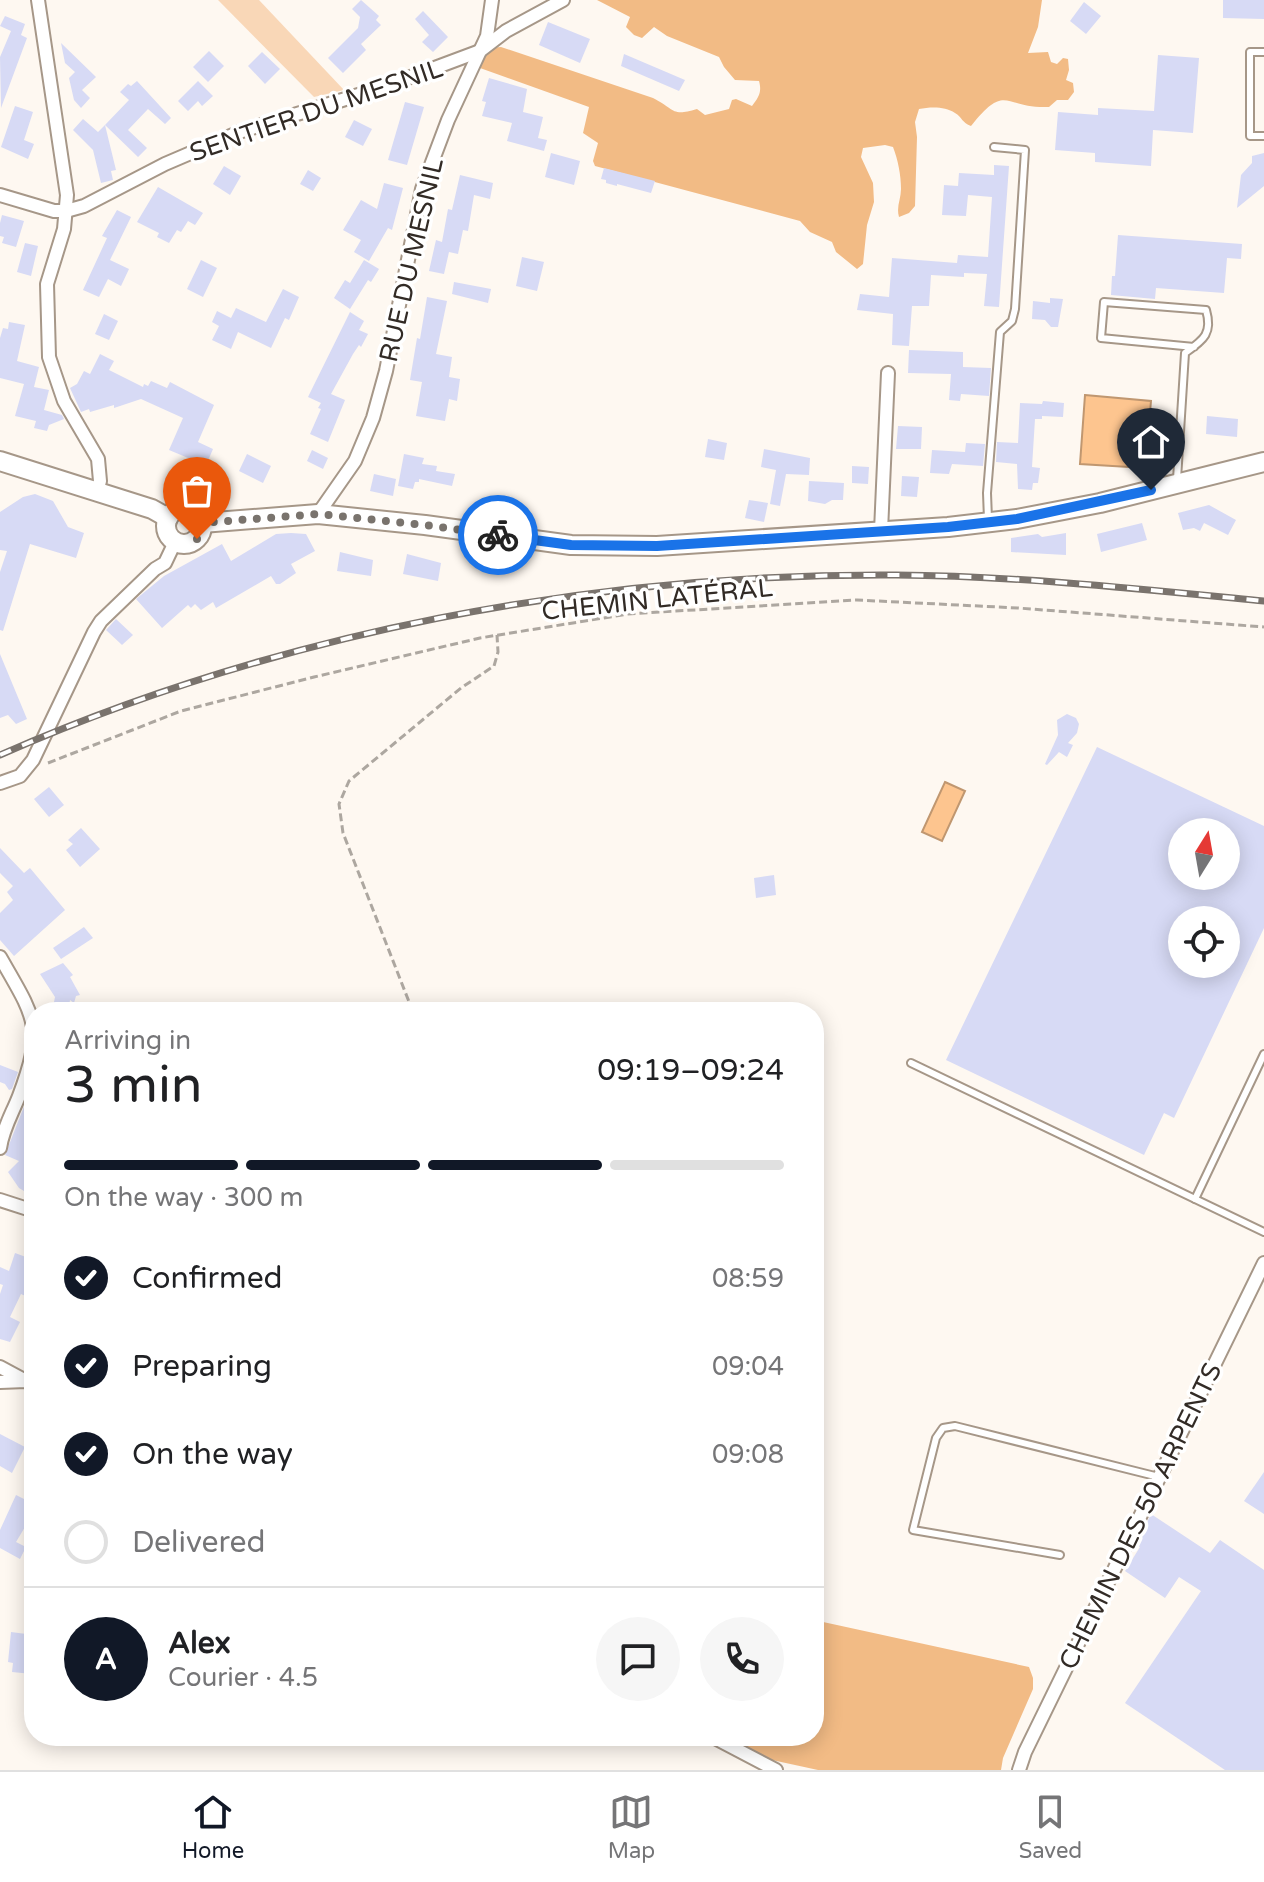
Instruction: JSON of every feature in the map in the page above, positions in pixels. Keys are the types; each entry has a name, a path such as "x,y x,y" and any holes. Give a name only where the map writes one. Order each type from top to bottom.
{"main road":[{"path":"0,461 152,509 168,518"},
{"path":"202,523 318,514 571,545 657,546 989,522 1100,503 1264,462"},
{"path":"186,508 196,513 202,523 200,534 192,543 175,542 166,529 168,518 175,510 186,508"}],"street":[{"path":"38,0 67,195 64,229 47,284 49,357 64,401 98,459 100,481 97,492"},
{"name":"RUE DU MESNIL","path":"318,514 355,461 373,418 386,371 422,189 448,120 480,51 490,23 492,0"},
{"path":"480,51 506,31 563,0"},
{"name":"SENTIER DU MESNIL","path":"66,211 84,206 165,164 242,131 407,79 480,51"},
{"path":"0,195 54,211 66,211"},
{"path":"881,531 888,373"},
{"path":"0,783 20,776 33,760 94,632 133,590 165,563 175,542"},
{"path":"0,957 24,1002"},
{"path":"0,1148 3,1130 24,1080"},
{"path":"0,1200 24,1208"},
{"name":"CHEMIN DES 50 ARPENTS","path":"1019,1770 1025,1752 1264,1263"},
{"path":"24,1380 0,1368 0,1380 24,1382"},
{"path":"730,1746 776,1770"}],"lane":[{"path":"1264,52 1250,52 1250,136 1264,136"},
{"path":"989,522 987,493 1000,332 1012,321 1015,309 1025,150 994,147"},
{"path":"1177,483 1185,353 1194,347 1204,339 1210,323 1206,310 1104,302 1101,338 1194,347"},
{"path":"1195,1199 1264,1054"},
{"path":"911,1063 1264,1232"},
{"path":"1060,1555 913,1530 936,1438 943,1428 955,1426 1159,1477"}],"path":[{"name":"CHEMIN LATÉRAL","path":"25,770 181,711 497,635 628,614 857,600 1018,608 1264,627"},
{"path":"409,1002 343,833 339,804 349,781 461,688 494,666 498,652 497,635"}],"shaded area":[{"path":"218,0 259,0 344,90 314,97"},
{"path":"597,0 1042,0 1038,27 1028,53 1048,52 1051,62 1057,64 1063,58 1068,59 1066,80 1073,83 1074,92 1068,100 1057,100 1049,107 999,101 983,112 971,126 947,109 919,109 915,122 915,206 899,217 900,178 893,147 863,148 861,157 873,183 874,202 867,225 863,264 857,269 836,252 832,242 810,232 800,221 595,166 593,161 598,143 583,133 589,107 480,68 478,63 489,48 501,47 653,98 677,112 697,109 705,115 729,109 732,100 752,106 756,100 760,91 759,81 735,80 719,57 667,36 654,27 642,38 634,35 626,27 630,17"},
{"path":"1085,395 1151,401 1145,468 1080,464"},
{"path":"945,782 965,791 942,841 922,832"},
{"path":"824,1622 1029,1667 1033,1678 1033,1689 1003,1758 1001,1770 818,1770 772,1760 745,1746 824,1746"}],"building":[{"path":"361,0 379,16 376,20 381,25 361,44 366,50 343,73 328,58 358,28 360,17 352,9"},
{"path":"1223,0 1264,0 1264,19 1223,18"},
{"path":"1084,2 1101,16 1086,34 1070,21"},
{"path":"423,11 448,37 433,52 422,42 429,35 415,19"},
{"path":"5,16 25,24 21,35 27,38 1,108 0,57 11,31 0,26"},
{"path":"548,22 590,39 580,63 539,45"},
{"path":"61,43 96,77 82,90 90,98 81,108 74,100 69,78 75,72 65,63"},
{"path":"209,51 224,66 208,82 193,67"},
{"path":"262,52 280,69 265,84 248,66"},
{"path":"624,54 685,80 679,91 621,66"},
{"path":"1158,55 1199,58 1193,133 1153,130 1151,166 1095,162 1095,153 1055,150 1058,112 1098,115 1098,108 1154,111"},
{"path":"489,78 527,89 523,112 543,117 538,138 547,140 544,151 507,141 512,123 482,116 486,102 482,101"},
{"path":"137,81 171,118 165,124 148,109 128,130 147,148 138,157 105,125 129,100 120,92"},
{"path":"198,81 213,96 202,106 198,101 188,111 178,101"},
{"path":"405,102 424,107 407,165 388,160"},
{"path":"15,106 33,112 24,140 34,144 28,159 1,147"},
{"path":"83,119 98,132 105,125 116,170 111,171 113,180 101,183 93,150 73,130"},
{"path":"354,120 372,129 363,146 345,137"},
{"path":"551,153 580,161 574,185 545,177"},
{"path":"1264,153 1264,186 1237,208 1241,175 1252,163 1252,156"},
{"path":"994,165 1009,166 999,307 984,306 987,274 964,273 964,277 931,275 929,306 912,306 909,346 892,345 893,314 857,310 860,294 889,297 892,258 957,263 958,255 988,257 992,197 968,195 966,216 942,215 944,185 958,186 959,173 994,175"},
{"path":"224,166 241,176 230,195 213,184"},
{"path":"604,168 655,181 651,193 606,183 601,179"},
{"path":"308,170 321,178 313,191 300,184"},
{"path":"460,175 493,183 490,199 474,195 468,231 463,230 458,254 449,252 444,274 429,271 436,240 442,242 448,209 452,210"},
{"path":"384,183 403,188 392,230 388,228 369,261 354,252 361,240 343,230 361,200 377,209"},
{"path":"158,187 203,213 195,225 188,221 181,232 177,230 169,243 157,237 159,233 137,222"},
{"path":"117,210 131,217 110,260 129,269 121,286 108,279 99,297 83,290 107,238 102,236"},
{"path":"2,215 24,221 16,247 2,243"},
{"path":"1118,235 1242,244 1241,259 1227,258 1224,293 1156,288 1155,299 1111,295"},
{"path":"25,243 38,246 31,276 17,272"},
{"path":"522,257 544,262 537,291 516,286"},
{"path":"201,260 217,268 203,297 187,289"},
{"path":"364,260 379,269 371,282 368,280 350,309 334,298 345,280 350,283"},
{"path":"454,282 491,289 488,303 452,294"},
{"path":"283,289 299,297 271,348 238,332 231,349 212,340 219,326 212,322 217,311 231,318 236,308 266,322"},
{"path":"427,297 447,301 436,354 452,357 449,377 460,379 457,401 449,399 445,421 416,416 422,382 410,380"},
{"path":"1050,298 1063,299 1058,327 1051,327 1045,320 1032,319 1033,301 1050,303"},
{"path":"350,312 364,321 359,330 368,334 331,394 345,400 328,442 310,434 321,403 308,397"},
{"path":"104,314 118,321 109,340 95,334"},
{"path":"9,322 25,325 17,361 39,367 34,387 49,390 44,410 62,415 64,419 49,425 47,431 34,428 36,421 15,416 24,384 0,378 0,338 3,328 8,329"},
{"path":"909,350 963,352 963,367 991,368 989,396 961,394 960,401 949,400 951,374 908,373"},
{"path":"100,354 114,361 109,370 143,387 151,381 167,388 170,382 214,405 198,442 213,449 207,463 214,465 207,483 187,475 193,460 169,450 183,418 141,399 114,408 114,405 81,412 70,388 77,384 84,371 90,374"},
{"path":"1043,401 1064,403 1063,417 1042,416 1042,419 1035,419 1032,467 1040,468 1038,483 1033,483 1032,490 1018,489 1017,464 996,462 997,442 1018,443 1020,403 1042,404"},
{"path":"1207,416 1238,419 1237,437 1206,434"},
{"path":"898,426 922,427 921,449 896,449"},
{"path":"708,439 727,443 724,460 705,457"},
{"path":"966,443 985,444 983,466 952,464 949,474 930,473 932,450 965,452"},
{"path":"764,449 810,458 809,475 786,474 780,506 770,504 776,470 761,467"},
{"path":"312,450 328,458 323,469 307,461"},
{"path":"247,454 271,466 263,483 239,471"},
{"path":"404,454 424,458 422,464 437,466 436,471 455,474 452,486 419,479 413,489 398,486"},
{"path":"852,466 869,467 868,484 852,483"},
{"path":"374,474 396,479 393,496 370,491"},
{"path":"902,476 919,477 917,497 901,496"},
{"path":"809,481 844,483 843,500 825,504 808,501"},
{"path":"35,494 53,501 68,527 84,533 76,558 30,544 3,631 0,630 0,572 7,551 0,550 0,512 23,497"},
{"path":"749,500 768,503 764,522 745,518"},
{"path":"1209,505 1236,520 1228,535 1204,523 1200,531 1194,528 1183,530 1178,513"},
{"path":"1142,523 1147,540 1101,552 1097,534"},
{"path":"1066,533 1066,555 1011,552 1011,538"},
{"path":"276,534 306,534 315,551 291,564 296,573 280,584 276,584 271,576 216,608 213,602 201,610 195,604 191,608 188,605 162,628 136,599 164,576 222,544 231,561"},
{"path":"340,552 373,560 371,576 337,571"},
{"path":"407,554 441,563 438,581 403,574"},
{"path":"116,619 133,635 122,645 106,630"},
{"path":"0,654 27,719 16,724 8,715 0,718"},
{"path":"1067,714 1076,718 1079,724 1077,733 1068,743 1073,745 1067,757 1059,752 1047,765 1058,735 1057,720"},
{"path":"1097,747 1264,826 1264,928 1174,1118 1164,1113 1144,1155 946,1060"},
{"path":"49,787 64,805 49,817 34,799"},
{"path":"81,828 100,849 80,867 66,850 73,844 68,840"},
{"path":"0,848 24,873 30,868 65,910 14,956 0,940 0,913 13,900 7,892 13,886 0,873"},
{"path":"774,875 776,895 756,898 754,878"},
{"path":"84,927 93,938 61,959 53,948"},
{"path":"63,963 73,975 70,977 80,995 76,996 74,1002 54,1002 55,997 40,974"},
{"path":"0,1065 18,1072 12,1089 0,1082"},
{"path":"24,1107 24,1191 8,1172 19,1161 5,1155"},
{"path":"15,1253 24,1256 24,1295 21,1294 10,1317 20,1322 10,1342 0,1339 0,1294 3,1285 0,1284 0,1267 9,1271"},
{"path":"0,1434 24,1449 12,1473 0,1466"},
{"path":"1264,1472 1264,1514 1244,1501"},
{"path":"16,1495 24,1499 24,1529 16,1542 24,1546 20,1559 0,1548 0,1530"},
{"path":"1151,1514 1210,1553 1220,1540 1264,1570 1264,1770 1225,1770 1125,1703 1201,1591 1179,1577 1165,1598 1125,1571 1140,1547 1136,1545"},
{"path":"11,1632 24,1634 24,1673 12,1672 13,1663 8,1662"}],"railway":[{"path":"0,755 106,712 215,675 326,643 439,618 552,599 667,585 781,577 896,575 1034,581 1264,601"}],"way so far":[{"path":"197,539 202,523 318,514 498,535"}],"route":[{"path":"498,535 571,545 657,546 948,527 1017,519 1151,490"}]}
